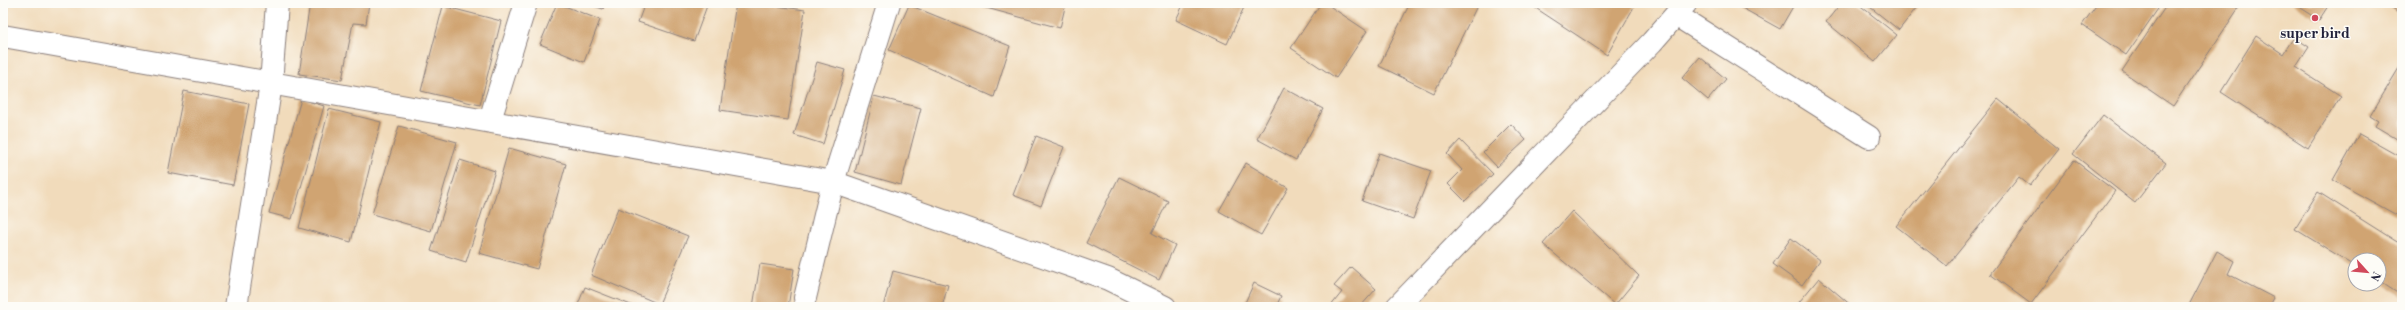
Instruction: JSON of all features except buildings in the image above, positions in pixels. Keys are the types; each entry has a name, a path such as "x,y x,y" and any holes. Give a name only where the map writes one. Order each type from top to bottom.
{"street":[{"path":"236,307 271,84 277,3"},
{"path":"490,120 526,3"},
{"path":"805,298 833,182 889,3"},
{"path":"1397,307 1647,48 1681,9 1869,137"},
{"path":"3,36 271,84 490,120 833,182 1108,279 1165,307"}],"place":[{"name":"super bird","path":"2315,18"}]}
